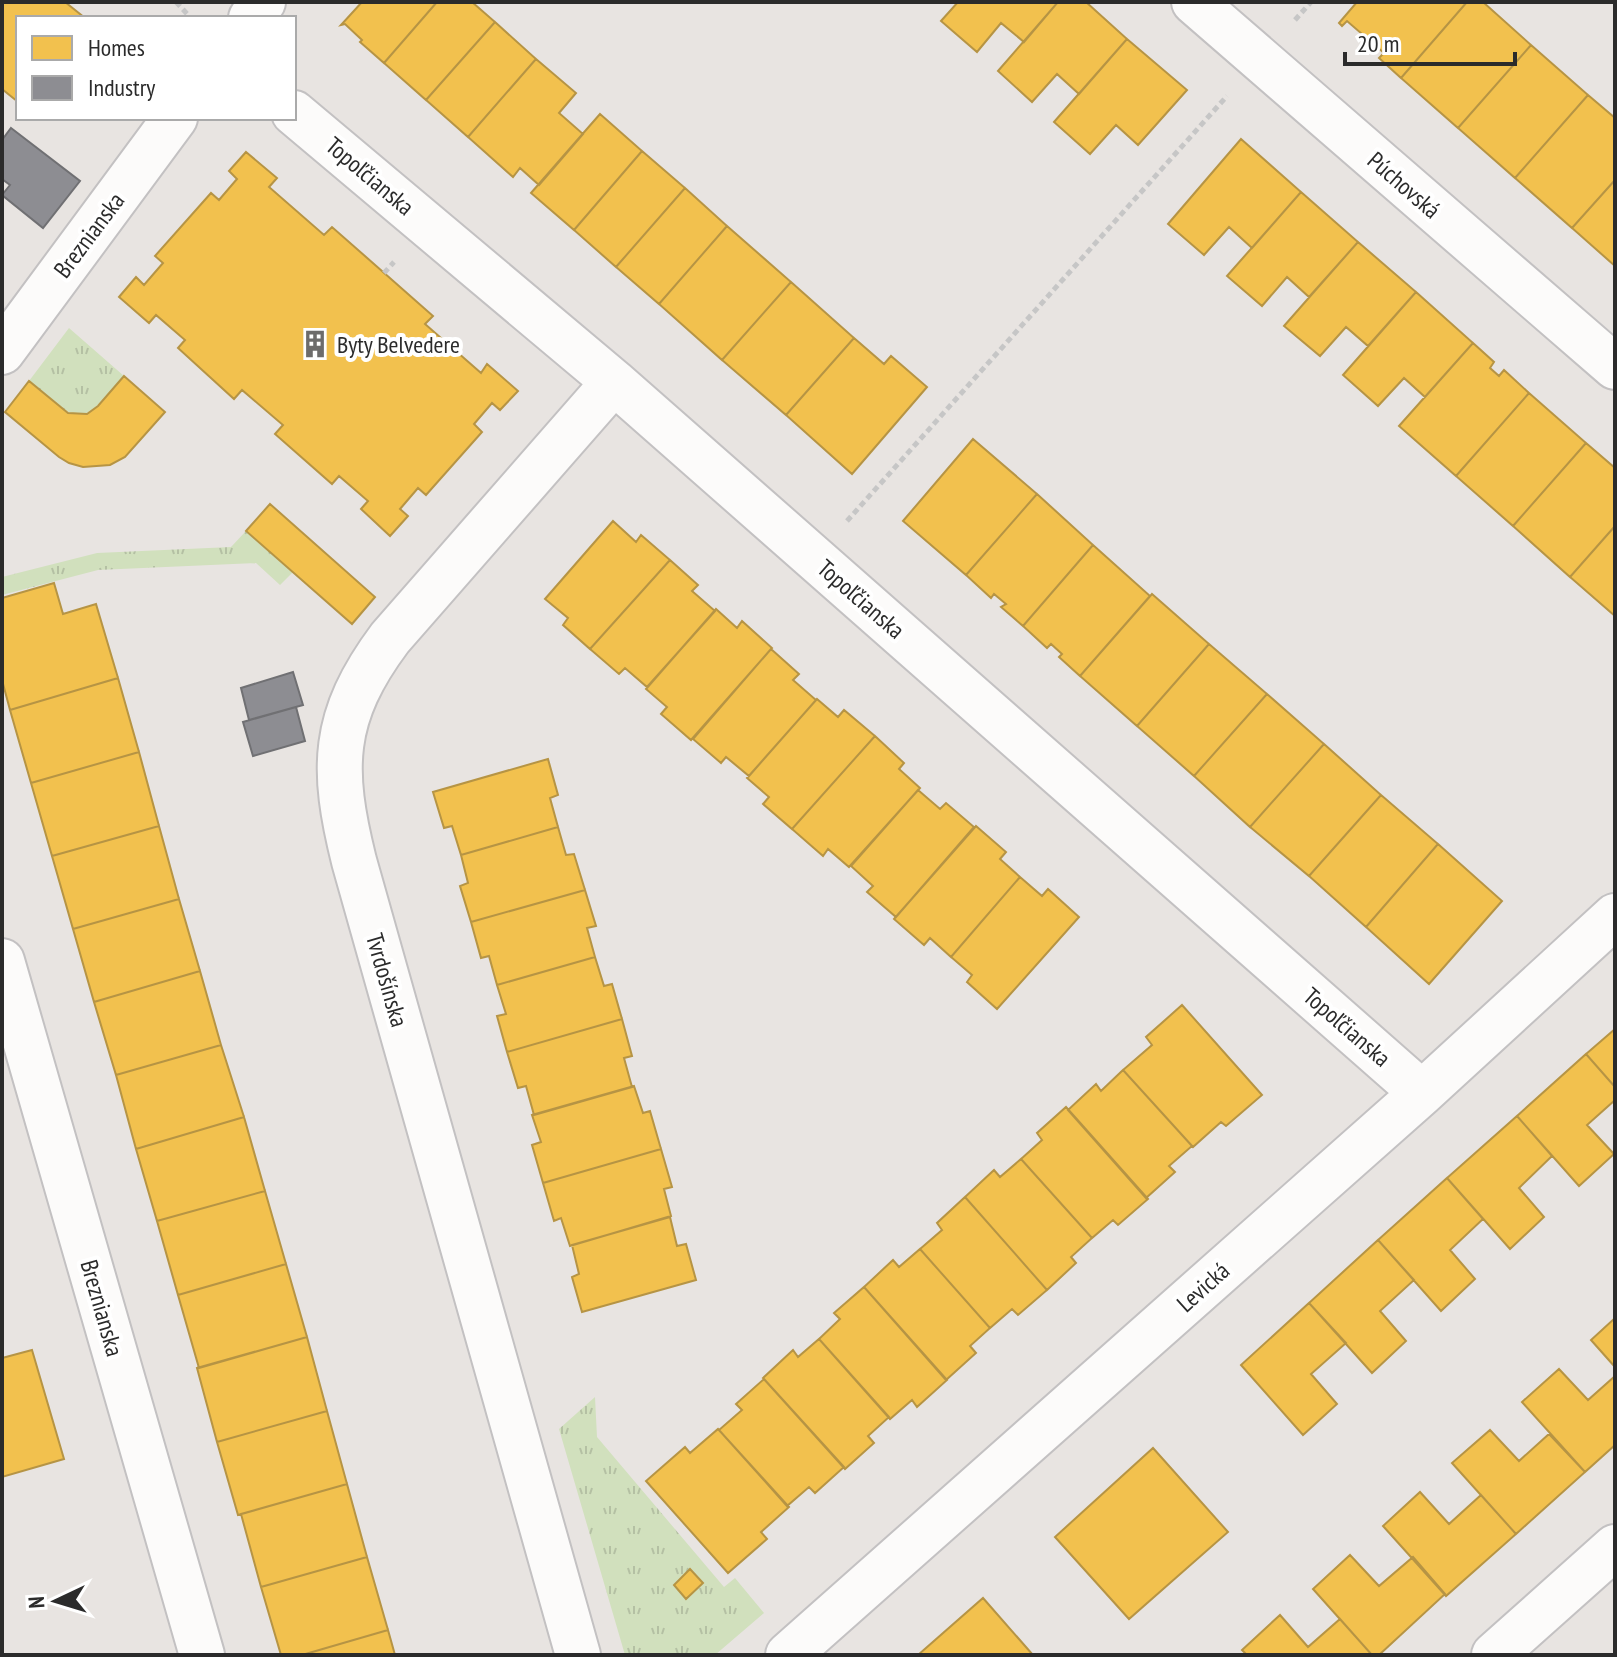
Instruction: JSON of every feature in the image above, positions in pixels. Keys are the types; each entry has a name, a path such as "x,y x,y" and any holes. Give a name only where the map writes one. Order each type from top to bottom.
{"street":[{"name":"Púchovská","path":"1194,2 1615,367"},
{"name":"Topoľčianska","path":"296,115 614,382 1422,1093"},
{"name":"Breznianska","path":"2,352 174,120"},
{"name":"Tvrdošínska","path":"578,1655 354,861 343,819 338,761 347,715 356,690 373,661 614,382"},
{"name":"Levická","path":"788,1655 1422,1093 1615,916"},
{"name":"Breznianska","path":"2,961 202,1655"},
{"path":"1494,1655 1615,1547"}],"path":[{"path":"814,557 1311,2"}],"green space":[{"path":"69,328 124,376 97,406 79,415 59,406 29,381"},
{"path":"246,531 293,572 280,585 256,563 98,570 2,595 2,577 97,553 231,547"},
{"path":"595,1397 597,1437 724,1587 735,1578 764,1613 715,1655 625,1655 559,1429"}],"building: Homes":[{"path":"2,2 65,2 82,16 16,16 16,100 2,89"},
{"path":"362,2 437,2 384,63 345,24 341,25"},
{"path":"437,2 472,2 495,22 426,100 384,63"},
{"path":"958,2 1058,2 1024,42 1001,23 977,52 941,21"},
{"path":"1058,2 1086,2 1127,39 1079,94 1057,74 1032,102 998,71"},
{"path":"1357,2 1467,2 1401,78 1379,58 1384,53 1347,21 1342,26 1339,23"},
{"path":"1467,2 1483,2 1531,45 1458,128 1401,78"},
{"path":"495,22 536,59 468,137 426,100"},
{"path":"1127,39 1187,90 1138,145 1116,125 1090,154 1054,122"},
{"path":"1531,45 1588,95 1515,178 1458,128"},
{"path":"536,59 576,93 559,113 583,134 539,185 520,168 513,177 468,137"},
{"path":"1588,95 1615,118 1615,180 1572,228 1515,178"},
{"path":"600,114 642,151 574,230 531,193"},
{"path":"1241,139 1301,192 1252,248 1229,227 1204,255 1168,224"},
{"path":"642,151 685,188 616,267 574,230"},
{"name":"Byty Belvedere","path":"246,152 277,178 269,187 324,235 332,227 433,316 425,324 481,373 487,364 518,391 500,410 492,403 474,424 482,432 426,495 418,488 400,509 408,516 390,536 361,509 368,501 339,476 332,484 275,434 283,425 242,390 234,399 178,348 185,340 156,315 149,323 119,297 136,277 144,285 163,263 155,256 211,193 219,200 237,179 229,171"},
{"path":"1615,180 1615,266 1572,228"},
{"path":"685,188 727,226 659,304 616,267"},
{"path":"1301,192 1358,242 1309,297 1287,277 1262,306 1227,276"},
{"path":"727,226 791,282 722,360 659,304"},
{"path":"1358,242 1416,292 1368,346 1346,327 1320,356 1284,326"},
{"path":"791,282 854,338 786,415 722,360"},
{"path":"1416,292 1473,343 1425,397 1404,378 1378,406 1343,375"},
{"path":"854,338 884,364 891,356 927,387 852,474 786,415"},
{"path":"1473,343 1494,362 1490,368 1499,376 1504,370 1529,393 1456,476 1399,426"},
{"path":"124,376 165,412 125,457 110,465 83,467 69,463 5,412 29,381 68,413 87,414"},
{"path":"1529,393 1586,443 1513,526 1456,476"},
{"path":"973,439 1037,494 966,575 903,521"},
{"path":"1586,443 1615,468 1615,526 1570,577 1513,526"},
{"path":"1037,494 1093,545 1023,626 1001,607 1006,604 994,594 991,598 966,575"},
{"path":"270,504 375,597 352,624 246,531"},
{"path":"613,521 636,542 641,535 670,560 590,649 563,625 568,618 545,599"},
{"path":"1615,526 1615,616 1570,577"},
{"path":"1093,545 1150,596 1080,676 1059,657 1062,654 1051,644 1047,648 1023,626"},
{"path":"670,560 698,585 692,591 715,611 647,687 625,668 619,674 590,649"},
{"path":"54,583 63,614 96,604 118,678 10,710 2,680 2,598"},
{"path":"1152,594 1209,644 1137,726 1080,676"},
{"path":"716,609 737,628 742,621 772,648 691,740 661,714 667,707 646,689"},
{"path":"1209,644 1267,694 1194,776 1137,726"},
{"path":"771,649 799,674 793,680 816,700 749,776 726,757 721,763 693,739"},
{"path":"118,678 139,752 31,783 10,710"},
{"path":"1267,694 1324,744 1250,827 1194,776"},
{"path":"817,699 838,717 844,710 875,736 792,829 763,804 769,797 747,778"},
{"path":"875,736 904,763 899,769 920,788 849,867 828,849 823,856 792,829"},
{"path":"1324,744 1381,795 1309,876 1250,827"},
{"path":"139,752 159,826 52,856 31,783"},
{"path":"548,759 558,795 550,798 558,827 461,855 452,826 444,828 433,792"},
{"path":"918,790 940,809 946,803 974,827 896,917 867,892 873,886 851,866"},
{"path":"1381,795 1438,844 1366,927 1309,876"},
{"path":"159,826 179,899 73,929 52,856"},
{"path":"976,826 1006,852 1000,859 1020,877 951,957 930,938 924,945 894,919"},
{"path":"558,827 566,855 574,854 585,890 471,922 460,886 468,883 461,855"},
{"path":"1438,844 1502,901 1429,984 1366,927"},
{"path":"1020,877 1042,896 1048,889 1079,917 997,1009 967,982 972,975 951,957"},
{"path":"585,890 596,926 587,928 595,957 497,985 489,956 481,958 471,922"},
{"path":"179,899 200,971 94,1002 73,929"},
{"path":"595,957 604,986 612,984 622,1019 507,1052 497,1016 506,1014 497,985"},
{"path":"200,971 221,1045 116,1075 94,1002"},
{"path":"1182,1005 1262,1095 1226,1126 1221,1122 1193,1147 1123,1070 1152,1045 1146,1037"},
{"path":"622,1019 632,1056 624,1058 632,1087 534,1115 526,1086 518,1088 507,1052"},
{"path":"1615,1029 1615,1087 1586,1054"},
{"path":"221,1045 244,1117 136,1149 116,1075"},
{"path":"1586,1054 1615,1087 1615,1100 1587,1125 1614,1154 1579,1186 1517,1116"},
{"path":"1123,1070 1192,1146 1169,1166 1175,1172 1146,1198 1068,1110 1096,1084 1101,1091"},
{"path":"634,1086 643,1113 650,1111 661,1149 543,1183 532,1145 541,1142 532,1115"},
{"path":"1066,1107 1148,1199 1118,1225 1113,1220 1092,1238 1021,1159 1042,1140 1037,1133"},
{"path":"1517,1116 1552,1156 1519,1188 1544,1217 1510,1249 1447,1178"},
{"path":"244,1117 265,1191 157,1221 136,1149"},
{"path":"661,1149 672,1187 664,1189 671,1216 570,1246 561,1218 554,1221 543,1183"},
{"path":"1021,1159 1092,1238 1071,1257 1076,1263 1047,1290 965,1197 994,1170 1000,1177"},
{"path":"1447,1178 1483,1219 1450,1250 1475,1279 1441,1311 1378,1240"},
{"path":"265,1191 286,1264 178,1295 157,1221"},
{"path":"965,1197 1047,1290 1018,1315 1012,1309 990,1328 920,1249 942,1230 937,1223"},
{"path":"670,1217 677,1246 686,1244 696,1280 582,1312 572,1277 579,1274 572,1245"},
{"path":"1378,1240 1414,1280 1380,1311 1406,1341 1372,1373 1309,1303"},
{"path":"920,1249 990,1328 970,1346 976,1353 946,1380 864,1287 893,1260 899,1267"},
{"path":"286,1264 307,1337 199,1368 178,1295"},
{"path":"864,1287 947,1380 917,1407 912,1400 890,1419 819,1339 840,1319 834,1313"},
{"path":"1309,1303 1346,1343 1311,1374 1337,1404 1303,1435 1241,1365"},
{"path":"1615,1318 1615,1367 1591,1340"},
{"path":"307,1337 327,1411 217,1442 197,1368"},
{"path":"819,1339 889,1417 868,1436 874,1443 845,1469 763,1378 793,1350 798,1357"},
{"path":"32,1350 64,1459 2,1477 2,1358"},
{"path":"1559,1369 1588,1400 1615,1376 1615,1445 1585,1472 1522,1402"},
{"path":"764,1379 844,1467 815,1493 809,1487 787,1506 719,1430 742,1410 736,1404"},
{"path":"327,1411 347,1484 238,1515 217,1442"},
{"path":"718,1429 789,1507 761,1532 767,1539 728,1573 646,1481 685,1447 690,1453"},
{"path":"1490,1430 1519,1461 1549,1434 1585,1472 1516,1534 1452,1463"},
{"path":"1153,1448 1228,1532 1129,1619 1055,1537"},
{"path":"347,1484 367,1557 261,1587 241,1514"},
{"path":"1420,1492 1449,1524 1481,1495 1516,1534 1446,1596 1383,1526"},
{"path":"1350,1555 1379,1586 1413,1557 1445,1594 1379,1655 1372,1655 1313,1589"},
{"path":"367,1557 388,1630 302,1655 281,1655 261,1587"},
{"path":"690,1569 703,1583 686,1599 674,1585"},
{"path":"983,1598 1033,1655 918,1655"},
{"path":"1280,1615 1308,1647 1340,1619 1372,1655 1247,1655 1242,1650"},
{"path":"388,1630 395,1655 302,1655"}],"building: Industry":[{"path":"11,128 80,181 43,228 2,195 10,185 2,179 2,140"},
{"path":"293,672 303,705 249,720 241,688"},
{"path":"296,707 305,741 253,756 243,722"}],"place":[{"name":"Byty Belvedere","path":"315,344"}]}
